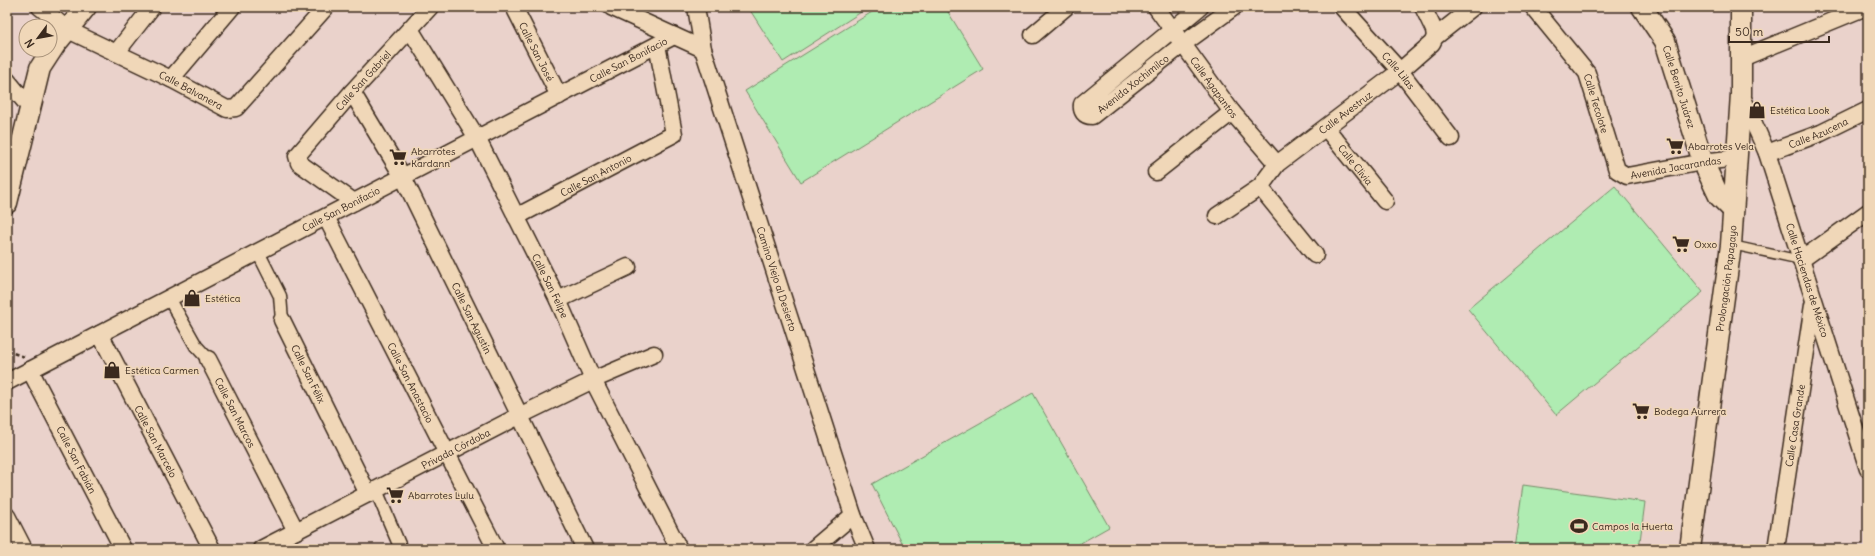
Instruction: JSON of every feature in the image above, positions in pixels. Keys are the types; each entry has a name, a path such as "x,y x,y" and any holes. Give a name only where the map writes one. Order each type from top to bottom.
{"street":[{"name":"Calle Balvanera","path":"40,7 68,30 172,79 227,109 236,108 326,7"},
{"path":"7,204 40,68 54,45 86,7"},
{"path":"116,53 152,7"},
{"path":"172,79 232,7"},
{"name":"Calle San Gabriel","path":"354,202 299,163 297,156 352,92 430,7"},
{"name":"Calle San José","path":"514,7 559,96"},
{"path":"611,7 703,49"},
{"name":"Camino Viejo al Desierto","path":"696,7 703,49 853,515 867,549"},
{"name":"Calle Agapantos","path":"1156,7 1232,112 1277,164"},
{"name":"Avenida Xochimilco","path":"1200,7 1171,29 1082,104 1081,107 1084,114 1092,116 1183,44 1234,7"},
{"name":"Calle Lilas","path":"1342,7 1400,71 1451,138"},
{"path":"1423,7 1434,30 1435,37"},
{"name":"Calle Avestruz","path":"1218,216 1260,187 1277,164 1400,71 1432,43 1435,37 1473,7"},
{"name":"Calle Tecolote","path":"1533,7 1587,73 1618,170"},
{"name":"Calle Benito Juárez","path":"1642,7 1665,42 1702,162 1719,196 1733,210"},
{"name":"Prolongación Papagayo","path":"1690,549 1731,245 1741,94 1741,7"},
{"path":"1742,58 1866,7"},
{"path":"1033,35 1060,9"},
{"name":"Calle San Felipe","path":"410,28 477,138 558,300 593,380 679,549"},
{"name":"Calle San Bonifacio","path":"7,382 674,36"},
{"name":"Calle San Antonio","path":"516,217 674,134 657,45"},
{"path":"7,80 31,109"},
{"name":"Calle San Agustín","path":"352,92 403,177 585,549"},
{"name":"Calle Haciendas de México","path":"1741,94 1766,152 1868,469"},
{"name":"Calle Azucena","path":"1766,152 1821,133 1868,110"},
{"path":"1156,172 1232,112"},
{"name":"Calle Clivia","path":"1326,128 1385,202"},
{"name":"Avenida Jacarandas","path":"1618,170 1627,176 1702,162 1737,158"},
{"path":"1260,187 1316,255"},
{"path":"1801,260 1868,212"},
{"name":"Calle San Anastacio","path":"326,216 496,549"},
{"name":"Calle San Félix","path":"258,252 280,296 282,320 401,549"},
{"path":"558,300 628,266"},
{"name":"Calle San Marcos","path":"169,298 196,346 208,359 296,531"},
{"name":"Calle Casa Grande","path":"1776,549 1814,301"},
{"name":"Calle San Marcelo","path":"100,334 212,549"},
{"name":"Privada Córdoba","path":"261,549 519,416 593,380 654,354"},
{"name":"Calle San Fabián","path":"30,370 123,549"},
{"path":"813,549 853,515"},
{"path":"7,516 24,549"}],"lane":[{"path":"1731,245 1801,260"}],"green space":[{"path":"748,7 869,7 783,62"},
{"path":"880,7 945,7 983,69 801,182 745,91"},
{"path":"1615,186 1703,292 1556,415 1468,309"},
{"path":"1033,393 1109,527 1070,549 905,549 872,484"},
{"name":"Campos la Huerta","path":"1523,485 1645,502 1639,549 1514,549"}],"place":[{"name":"Estética Look","path":"1757,110"},
{"name":"Abarrotes Vela","path":"1675,146"},
{"name":"Abarrotes Kardann","path":"398,157"},
{"name":"Oxxo","path":"1681,244"},
{"name":"Estética","path":"192,298"},
{"name":"Estética Carmen","path":"112,370"},
{"name":"Bodega Aurrera","path":"1641,411"},
{"name":"Abarrotes Lulu","path":"395,495"},
{"name":"Campos la Huerta","path":"1579,526"}]}
